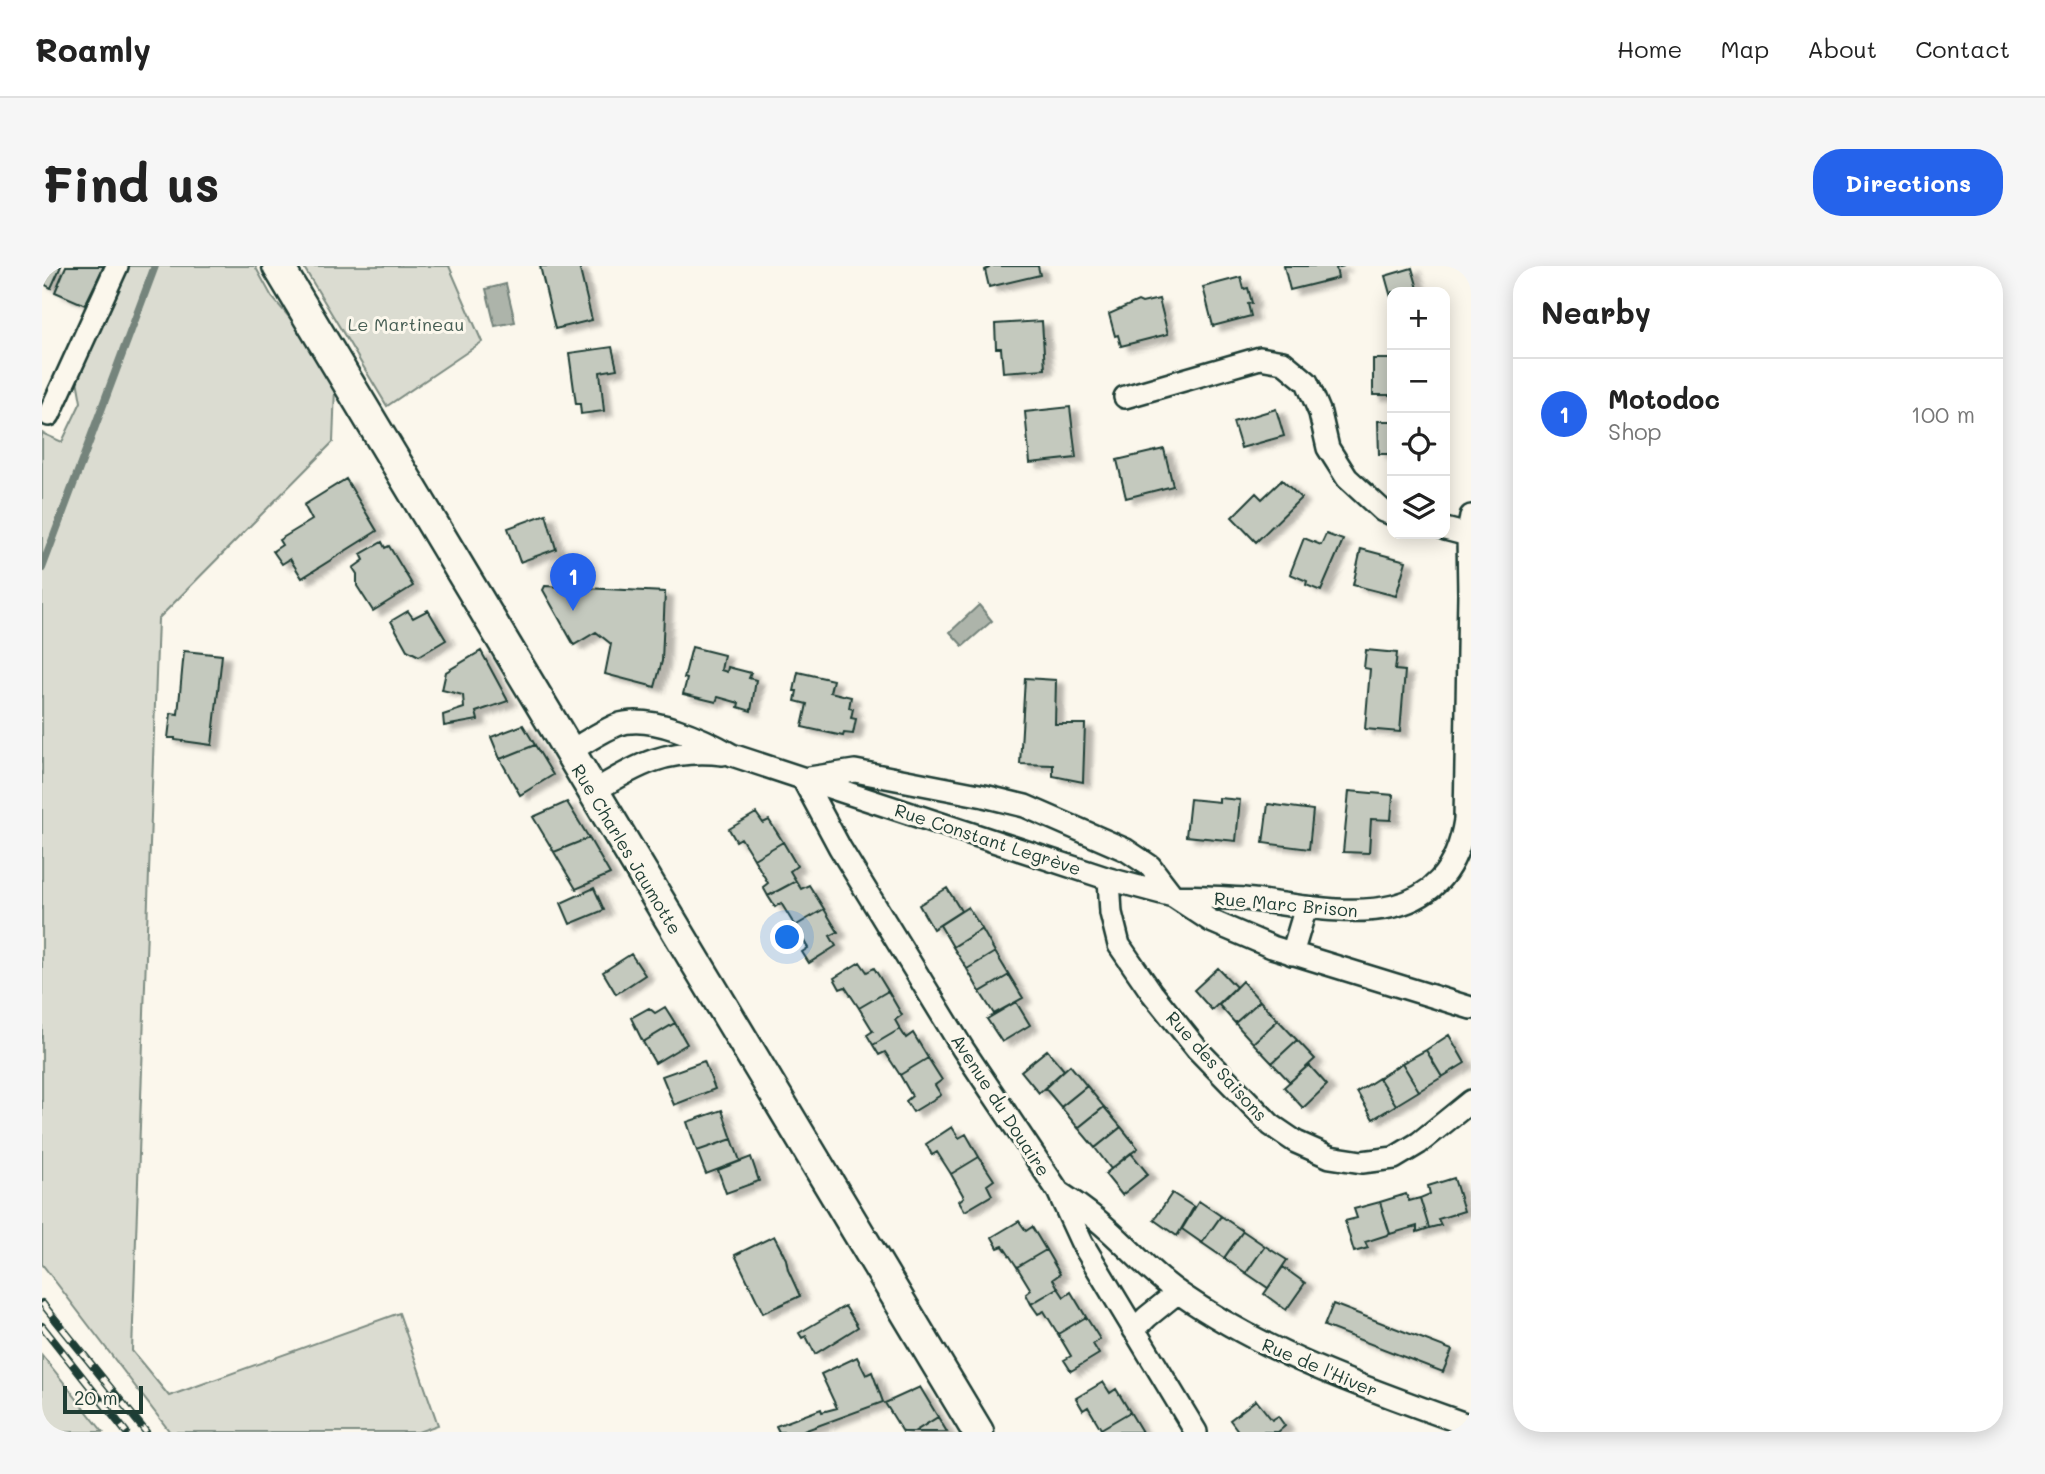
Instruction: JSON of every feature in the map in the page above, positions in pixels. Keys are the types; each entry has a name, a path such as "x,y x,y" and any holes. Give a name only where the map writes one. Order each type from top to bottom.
{"main road":[{"name":"Rue Charles Jaumotte","path":"279,267 978,1432"}],"street":[{"path":"49,415 117,266"},
{"path":"1125,397 1261,358 1283,362 1307,382 1320,413 1328,448 1347,478 1387,512"},
{"path":"1450,528 1469,525"},
{"name":"Rue Marc Brison","path":"1173,896 1230,897 1333,910 1378,909 1417,899 1438,882 1457,851 1465,820 1469,525"},
{"name":"Rue Constant Legrève","path":"569,752 619,724 639,722 670,728 709,742 732,755 803,779 1108,879 1173,896 1211,921 1292,954 1471,1008"},
{"name":"Rue Constant Legrève","path":"593,792 636,767 663,757 709,753 732,755"},
{"name":"Rue Constant Legrève","path":"803,779 855,771 1025,806 1126,850 1150,866 1173,896"},
{"name":"Avenue du Douaire","path":"803,779 841,848 963,1049 1058,1191 1082,1243 1196,1432"},
{"name":"Rue des Saisons","path":"1108,879 1111,913 1119,945 1152,993 1197,1049 1271,1125 1296,1142 1330,1157 1362,1162 1394,1158 1419,1143 1471,1101"},
{"path":"1292,954 1306,907"},
{"name":"Rue de l'Hiver","path":"1058,1191 1091,1215 1178,1292 1246,1335 1330,1373 1471,1426"},
{"path":"1134,1330 1178,1292"}],"green space":[{"path":"129,266 255,266 272,297 306,337 335,387 333,442 158,619 132,1351 169,1396 399,1313 438,1425 418,1432 170,1432 42,1264 42,433 62,442 81,402 77,380"},
{"name":"Le Martineau","path":"303,266 449,266 482,342 387,406"},
{"path":"42,1355 103,1432 42,1432"}],"shaded area":[{"path":"506,284 515,322 495,326 486,289"},
{"path":"979,605 992,621 963,646 950,632"}],"building":[{"path":"42,266 61,266 51,288 42,283"},
{"path":"66,266 104,266 85,305 55,292"},
{"path":"540,266 579,266 592,320 555,329"},
{"path":"988,266 1038,266 1040,275 989,287 985,270"},
{"path":"1284,266 1344,266 1336,268 1338,278 1290,290"},
{"path":"1412,268 1418,287 1388,287 1385,276"},
{"path":"1241,277 1244,289 1248,288 1252,303 1248,304 1251,316 1213,326 1203,287"},
{"path":"1159,299 1168,334 1121,346 1118,335 1115,336 1109,314 1138,301 1142,303"},
{"path":"1042,321 1045,369 1003,372 1001,348 996,348 995,324"},
{"path":"612,347 617,369 600,372 604,411 581,414 580,404 576,404 569,353"},
{"path":"1373,359 1387,359 1387,395 1373,395"},
{"path":"1070,407 1076,458 1030,463 1025,412"},
{"path":"1276,409 1284,436 1241,448 1233,422"},
{"path":"1378,421 1387,421 1387,454 1379,454"},
{"path":"1164,449 1173,486 1126,498 1117,460"},
{"path":"346,479 377,531 302,578 290,559 282,564 273,551 282,545 279,540 312,520 304,505"},
{"path":"1282,480 1301,498 1256,542 1232,517 1256,493 1262,499"},
{"path":"546,514 556,549 520,562 508,528"},
{"path":"1326,534 1343,540 1321,591 1290,574 1304,538 1321,545"},
{"path":"382,542 385,548 389,546 413,586 373,611 357,586 357,574 353,568 364,560 361,554"},
{"path":"1361,549 1406,561 1396,596 1353,585"},
{"path":"545,586 665,592 662,661 655,687 605,674 611,644 596,632 574,645 543,590"},
{"path":"428,610 446,640 419,656 407,650 391,621 408,611 413,618"},
{"path":"692,647 724,655 721,670 727,672 728,667 751,673 749,678 756,680 751,711 738,707 739,703 718,697 716,702 683,694"},
{"path":"1366,650 1397,653 1395,670 1405,671 1400,732 1365,729 1370,669 1364,668"},
{"path":"184,651 222,655 212,745 168,738 171,713 178,714"},
{"path":"481,651 508,701 476,712 478,720 444,726 443,715 464,708 463,695 442,690 446,672"},
{"path":"798,672 833,680 830,692 851,697 851,718 856,719 853,734 844,733 843,736 802,727 807,704 795,701"},
{"path":"1025,678 1056,680 1055,724 1085,724 1083,782 1053,776 1053,765 1020,764"},
{"path":"523,725 535,745 500,759 491,737"},
{"path":"535,745 553,775 520,795 500,759"},
{"path":"1349,791 1393,795 1391,820 1371,819 1369,853 1343,852"},
{"path":"1219,798 1240,800 1236,841 1186,836 1190,799 1219,802"},
{"path":"567,802 589,838 554,852 533,817"},
{"path":"1268,804 1313,810 1309,849 1263,843"},
{"path":"756,813 763,823 769,820 783,842 754,859 741,838 736,841 729,829"},
{"path":"589,838 610,874 576,889 554,852"},
{"path":"783,842 797,866 790,871 796,881 768,896 763,887 768,883 754,859"},
{"path":"796,881 801,889 809,885 824,909 795,926 781,903 775,907 768,896"},
{"path":"594,888 604,910 570,924 561,903"},
{"path":"947,888 961,911 933,929 919,905"},
{"path":"968,907 982,929 953,947 940,925"},
{"path":"824,909 838,932 830,936 836,946 809,963 802,952 808,948 795,926"},
{"path":"982,929 995,952 967,969 953,947"},
{"path":"995,952 1009,975 980,992 967,969"},
{"path":"631,954 645,975 616,994 603,972"},
{"path":"860,962 867,972 874,968 888,991 859,1008 845,987 840,989 834,978"},
{"path":"1218,968 1236,987 1212,1010 1194,990"},
{"path":"1009,975 1023,998 994,1014 980,992"},
{"path":"1242,981 1260,1001 1235,1023 1219,1005"},
{"path":"888,991 902,1015 895,1020 900,1029 873,1045 867,1035 873,1031 859,1008"},
{"path":"1260,1001 1278,1020 1253,1043 1235,1023"},
{"path":"1016,1002 1030,1025 1002,1042 987,1019"},
{"path":"665,1007 675,1023 643,1042 631,1018 649,1008 655,1013"},
{"path":"1278,1020 1297,1040 1272,1063 1253,1043"},
{"path":"675,1023 687,1044 655,1063 643,1042"},
{"path":"900,1029 906,1038 913,1033 928,1058 900,1075 885,1052 879,1055 873,1045"},
{"path":"1449,1035 1465,1063 1442,1077 1426,1050"},
{"path":"1297,1040 1315,1059 1290,1082 1272,1063"},
{"path":"1047,1050 1064,1070 1039,1093 1021,1071"},
{"path":"1426,1050 1442,1077 1419,1091 1402,1063"},
{"path":"928,1058 942,1080 935,1085 941,1095 913,1112 906,1101 912,1096 900,1075"},
{"path":"704,1061 715,1089 674,1105 662,1076"},
{"path":"1402,1063 1419,1091 1396,1105 1379,1078"},
{"path":"1070,1065 1087,1086 1061,1107 1045,1088"},
{"path":"1309,1065 1327,1085 1303,1108 1284,1087"},
{"path":"1379,1078 1396,1105 1373,1119 1357,1092"},
{"path":"1087,1086 1104,1107 1078,1128 1061,1107"},
{"path":"1104,1107 1121,1127 1095,1148 1078,1128"},
{"path":"722,1110 732,1139 697,1151 687,1122"},
{"path":"952,1127 959,1138 966,1134 979,1157 951,1174 937,1152 932,1155 926,1144"},
{"path":"1121,1127 1138,1148 1111,1169 1095,1148"},
{"path":"732,1139 740,1161 706,1174 697,1151"},
{"path":"1131,1153 1148,1174 1122,1195 1105,1174"},
{"path":"751,1157 759,1181 726,1193 718,1170"},
{"path":"979,1157 994,1180 987,1185 992,1195 965,1211 959,1201 964,1197 951,1174"},
{"path":"1454,1178 1464,1211 1438,1219 1441,1225 1429,1228 1420,1198 1430,1194 1428,1186"},
{"path":"1172,1193 1194,1207 1177,1236 1154,1220"},
{"path":"1406,1194 1409,1201 1420,1198 1429,1228 1417,1232 1417,1226 1390,1234 1380,1202"},
{"path":"1199,1201 1221,1216 1202,1243 1182,1229"},
{"path":"1380,1202 1390,1234 1365,1242 1368,1248 1354,1252 1345,1221 1357,1218 1354,1209"},
{"path":"1221,1216 1243,1231 1224,1258 1202,1243"},
{"path":"1019,1221 1026,1231 1032,1227 1046,1250 1017,1267 1003,1246 998,1248 992,1237"},
{"path":"1243,1231 1265,1246 1246,1273 1224,1258"},
{"path":"774,1236 800,1296 763,1313 735,1255"},
{"path":"1265,1246 1287,1260 1268,1288 1246,1273"},
{"path":"1046,1250 1060,1274 1053,1279 1058,1288 1031,1304 1026,1294 1031,1290 1017,1267"},
{"path":"1283,1267 1305,1283 1286,1310 1264,1294"},
{"path":"1058,1288 1064,1297 1071,1292 1086,1317 1058,1334 1044,1311 1038,1314 1031,1304"},
{"path":"1333,1304 1452,1350 1443,1372 1324,1326"},
{"path":"845,1306 858,1327 815,1354 806,1336 802,1338 799,1333"},
{"path":"1086,1317 1100,1339 1093,1344 1099,1354 1071,1371 1064,1360 1071,1356 1058,1334"},
{"path":"857,1357 866,1375 872,1372 883,1402 801,1432 779,1432 776,1426 821,1409 822,1412 837,1408 821,1374"},
{"path":"1103,1382 1110,1393 1116,1389 1130,1412 1101,1429 1088,1407 1083,1410 1076,1398"},
{"path":"920,1387 938,1417 914,1432 903,1432 885,1403"},
{"path":"1256,1400 1272,1420 1278,1416 1285,1426 1278,1432 1239,1432 1230,1420"},
{"path":"1130,1412 1142,1432 1103,1432 1101,1429"},
{"path":"938,1417 947,1432 914,1432"}],"waterway":[{"path":"42,568 155,266"}],"railway":[{"path":"42,1303 146,1432"},
{"path":"42,1326 126,1432"}],"place":[{"name":"Motodoc","path":"573,611"}]}
